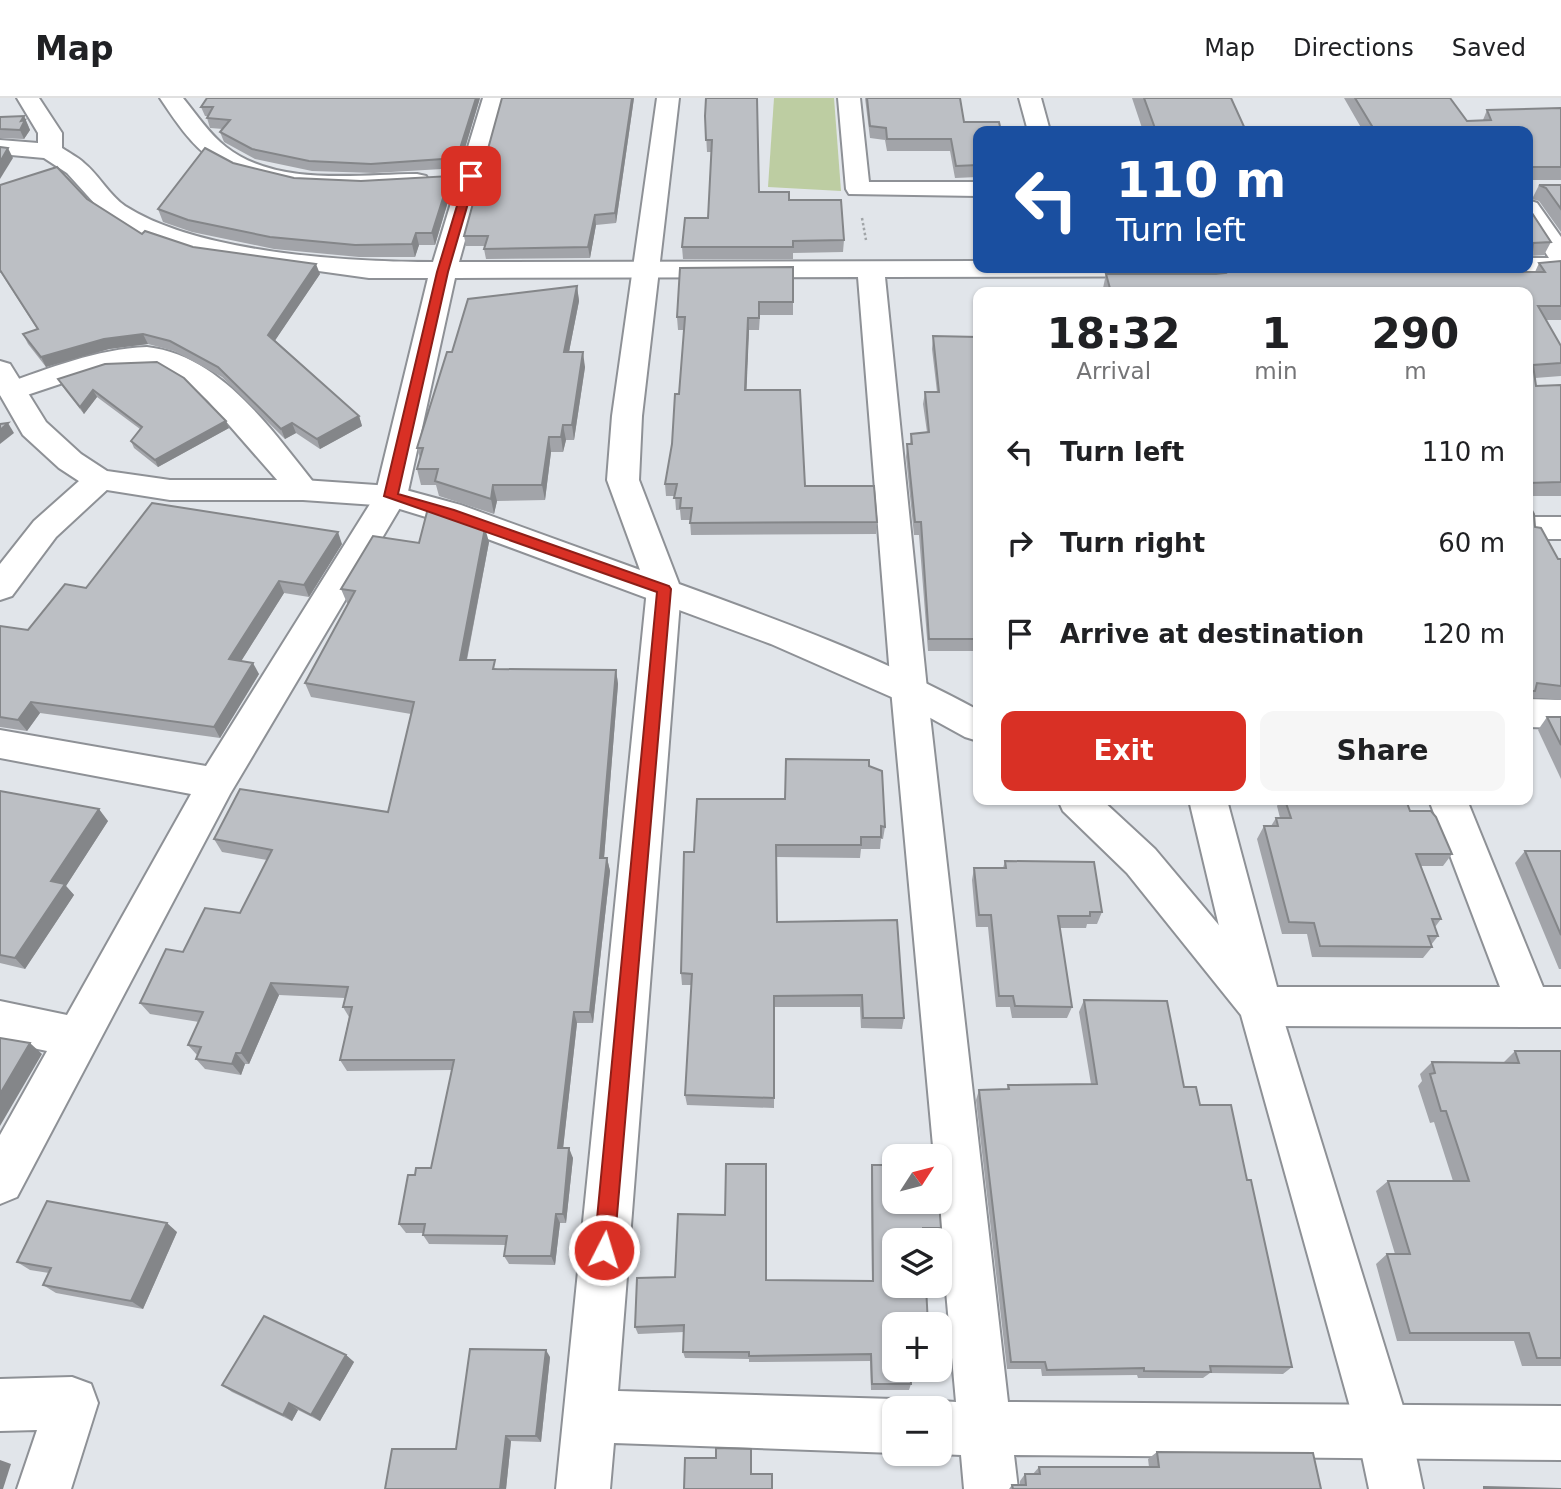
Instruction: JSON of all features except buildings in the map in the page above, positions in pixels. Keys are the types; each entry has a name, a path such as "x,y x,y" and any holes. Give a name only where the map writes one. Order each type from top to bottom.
{"street":[{"path":"28,98 50,133 50,151"},
{"path":"171,98 219,154 269,175 317,180 405,181 471,176"},
{"path":"0,1181 216,782 391,496 443,272 494,98"},
{"path":"583,1489 664,589 623,480 627,416 668,98"},
{"path":"849,98 858,189 973,189"},
{"path":"1030,98 1038,126"},
{"path":"0,147 50,151 76,168 114,210 159,233 206,248 304,264 369,270 443,272 648,268 1076,276 1150,273"},
{"path":"1533,199 1561,256"},
{"path":"1533,267 1561,266"},
{"path":"871,271 909,689 963,1429 991,1489"},
{"path":"303,490 277,457 189,367 170,358 121,356 6,380 34,428 70,461 100,480 170,491 303,490 391,496 450,513 664,589 783,635 909,689 973,724"},
{"path":"0,588 46,529 100,480"},
{"path":"1533,528 1561,528"},
{"path":"1533,713 1561,714"},
{"path":"0,744 216,782"},
{"path":"1082,805 1141,861 1260,1006"},
{"path":"1209,805 1260,1006 1384,1432 1396,1489"},
{"path":"1260,1006 1545,1007 1450,805"},
{"path":"0,1021 78,1037"},
{"path":"0,1405 72,1404 44,1489"},
{"path":"589,1416 882,1426"},
{"path":"963,1429 1561,1433"}],"path":[{"path":"858,189 871,271"}],"green space":[{"path":"774,98 834,98 841,191 768,187"}],"route":[{"path":"471,176 443,272 391,496 450,513 664,589 604,1250"}]}
